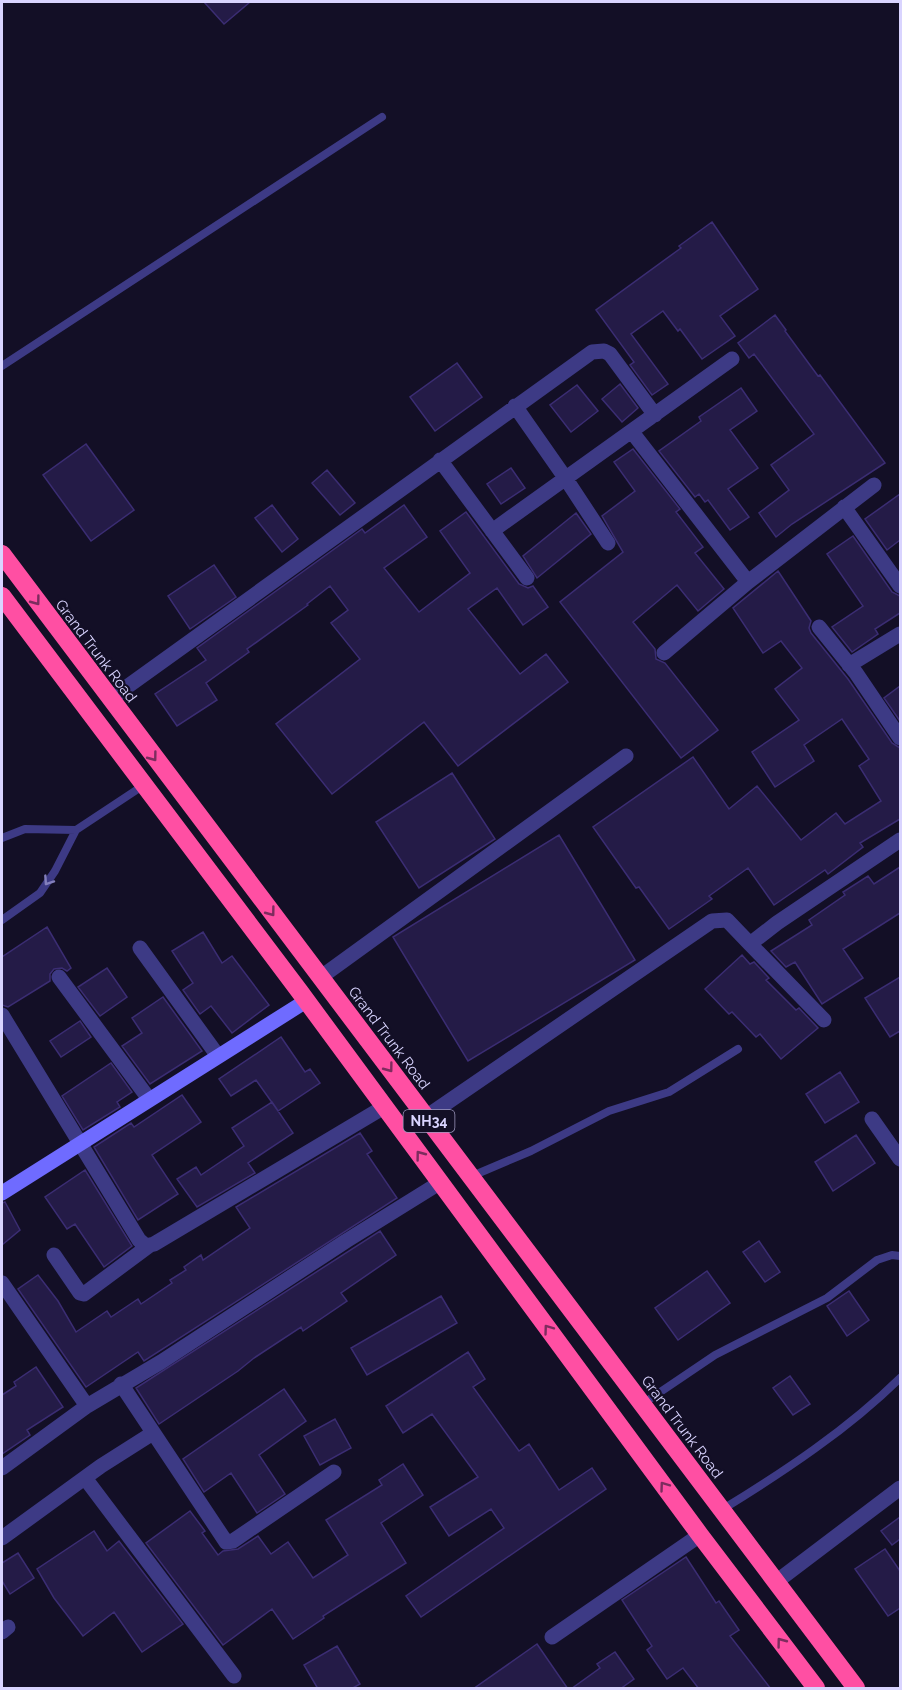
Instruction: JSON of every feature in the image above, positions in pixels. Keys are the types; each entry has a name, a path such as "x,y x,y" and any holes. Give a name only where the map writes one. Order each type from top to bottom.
{"highway":[{"name":"Grand Trunk Road","path":"2,554 856,1689"},
{"name":"NH34","path":"2,596 441,1182 816,1689"}],"street":[{"path":"110,699 592,352 598,350 610,354 654,415"},
{"path":"492,531 732,360"},
{"path":"515,406 608,543"},
{"path":"632,432 748,582"},
{"path":"441,460 527,578"},
{"path":"664,653 748,582 874,485"},
{"path":"844,507 900,586"},
{"path":"819,627 849,665 900,738"},
{"path":"849,665 900,634"},
{"path":"321,977 626,756"},
{"path":"750,944 777,923 900,840"},
{"path":"426,1117 712,921 727,920 824,1020"},
{"path":"140,948 218,1056"},
{"path":"59,977 83,1013 149,1099"},
{"path":"2,1193 306,1001"},
{"path":"2,1015 139,1240 146,1246 150,1245"},
{"path":"54,1255 80,1293 84,1294 150,1245 384,1107"},
{"path":"872,1119 900,1159"},
{"path":"2,1468 87,1406 161,1362 346,1240 441,1182"},
{"path":"2,1283 87,1406"},
{"path":"121,1384 226,1542 233,1540 334,1472"},
{"path":"2,1538 85,1478 153,1433"},
{"path":"85,1478 234,1676"},
{"path":"776,1582 900,1488"},
{"path":"552,1637 700,1535"}],"lane":[{"path":"2,366 382,117"},
{"path":"2,920 40,893 55,871 76,830 144,786"},
{"path":"2,838 25,829 76,830"},
{"path":"471,1176 531,1151 616,1108 669,1092 738,1048"},
{"path":"642,1404 715,1355 790,1319 827,1298 877,1260 892,1255 900,1256"},
{"path":"721,1509 793,1464 878,1400 900,1378"}],"building":[{"path":"204,2 250,2 224,24"},
{"path":"712,222 758,289 720,316 735,336 702,359 680,329 678,331 663,311 631,334 668,384 652,395 630,365 634,362 596,310 681,248 679,246"},
{"path":"775,315 818,376 820,375 885,463 776,537 759,513 789,490 771,465 814,434 754,354 749,358 738,343"},
{"path":"457,363 482,397 435,431 410,397"},
{"path":"620,384 638,408 622,422 602,399"},
{"path":"577,385 598,411 571,432 550,405"},
{"path":"741,388 757,411 730,430 758,468 728,489 749,517 730,530 708,500 705,502 699,494 695,497 659,451 701,421 699,417"},
{"path":"86,444 134,510 91,541 43,475"},
{"path":"633,449 680,509 676,512 703,547 695,553 724,589 698,611 677,585 633,622 655,649 656,659 665,663 718,730 681,758 560,602 623,552 602,516 635,491 614,462"},
{"path":"511,468 525,488 501,504 487,484"},
{"path":"327,470 355,503 340,515 312,483"},
{"path":"900,494 900,540 887,550 865,519"},
{"path":"272,505 298,539 282,552 255,518"},
{"path":"404,505 427,537 384,568 419,612 470,573 440,531 466,512 519,584 528,588 533,586 548,607 523,625 497,588 468,609 520,674 546,654 568,682 458,766 424,722 332,794 276,724 360,659 331,623 348,610 330,586 308,605 247,649 249,652 206,683 217,700 177,726 155,694 206,660 197,648 362,529 365,533"},
{"path":"576,513 591,534 537,578 523,556"},
{"path":"853,536 892,592 900,596 900,613 875,629 878,634 852,652 832,627 863,606 827,554"},
{"path":"214,565 236,597 190,629 168,596"},
{"path":"778,571 811,621 809,628 811,633 848,679 892,743 900,748 900,819 860,843 863,847 828,874 825,870 774,905 748,868 709,896 712,899 669,929 639,887 636,888 593,827 693,757 729,809 757,786 801,840 836,813 845,824 881,801 859,766 869,759 842,719 804,745 814,761 775,787 752,752 799,720 775,689 802,668 781,641 763,653 733,608"},
{"path":"900,686 900,721 884,698"},
{"path":"452,773 495,839 419,888 376,822"},
{"path":"559,835 635,960 468,1061 393,937"},
{"path":"900,867 900,913 843,949 863,978 822,1004 795,962 786,967 771,951 812,925 809,920 845,895 843,892 868,876 874,884"},
{"path":"47,927 71,968 67,971 62,968 54,969 50,974 50,981 8,1007 2,1005 2,957"},
{"path":"203,932 222,963 232,956 269,1005 232,1033 211,1006 200,1014 183,990 193,983 172,951"},
{"path":"742,955 750,964 754,962 769,978 766,980 796,1010 799,1008 818,1028 781,1059 760,1034 756,1037 705,989"},
{"path":"107,968 127,997 100,1016 78,987"},
{"path":"900,977 900,1031 890,1037 865,998"},
{"path":"163,997 202,1051 150,1084 122,1046 142,1033 132,1018"},
{"path":"80,1021 91,1037 61,1057 50,1041"},
{"path":"281,1037 305,1072 310,1069 320,1083 278,1111 256,1080 231,1096 219,1079"},
{"path":"111,1063 132,1092 117,1102 120,1107 83,1130 62,1096"},
{"path":"840,1072 859,1102 825,1123 806,1094"},
{"path":"182,1095 201,1122 152,1155 178,1194 138,1220 94,1147 131,1123 134,1127"},
{"path":"272,1102 293,1133 248,1163 255,1173 197,1207 177,1179 196,1167 201,1175 244,1146 232,1128"},
{"path":"360,1133 372,1151 367,1154 397,1198 144,1361 138,1352 86,1387 18,1289 38,1275 58,1301 76,1332 107,1311 111,1317 138,1299 141,1304 172,1283 170,1280 186,1270 184,1267 201,1255 203,1260 250,1228 236,1207"},
{"path":"856,1135 875,1163 833,1191 815,1162"},
{"path":"85,1170 132,1246 104,1267 75,1224 67,1229 45,1197"},
{"path":"5,1202 20,1230 2,1245 2,1203"},
{"path":"380,1231 396,1255 341,1293 347,1301 303,1331 301,1327 159,1424 136,1388"},
{"path":"759,1241 780,1272 765,1282 743,1252"},
{"path":"707,1271 730,1303 678,1340 655,1308"},
{"path":"849,1291 869,1320 847,1336 827,1306"},
{"path":"441,1296 457,1323 367,1375 351,1348"},
{"path":"468,1352 485,1379 473,1387 519,1451 529,1444 559,1490 592,1468 606,1489 421,1617 406,1596 504,1528 491,1509 449,1536 430,1507 478,1477 432,1414 403,1433 386,1406"},
{"path":"36,1367 63,1407 27,1430 30,1435 2,1454 2,1395 16,1386 14,1382"},
{"path":"790,1376 810,1404 793,1415 773,1388"},
{"path":"284,1389 306,1421 259,1455 285,1494 257,1513 231,1473 204,1492 183,1459"},
{"path":"335,1419 351,1448 320,1465 304,1436"},
{"path":"403,1464 423,1495 381,1523 406,1563 323,1616 324,1618 293,1639 272,1609 223,1645 146,1543 190,1511 205,1531 202,1533 218,1555 223,1551 238,1549 258,1536 271,1554 288,1542 313,1578 348,1555 326,1520 382,1485 379,1480"},
{"path":"900,1517 900,1539 892,1545 881,1531"},
{"path":"94,1531 107,1551 119,1541 183,1624 142,1652 114,1612 83,1636 54,1598 37,1569"},
{"path":"885,1549 900,1571 900,1608 888,1616 855,1569"},
{"path":"18,1553 34,1578 10,1594 2,1581 2,1563"},
{"path":"686,1557 716,1603 719,1601 739,1630 730,1636 771,1689 699,1689 683,1668 667,1679 647,1650 652,1646 622,1600"},
{"path":"537,1644 568,1689 473,1689"},
{"path":"337,1646 360,1684 351,1689 318,1689 304,1665"},
{"path":"615,1652 634,1679 620,1689 571,1689 600,1668 597,1664"}]}
